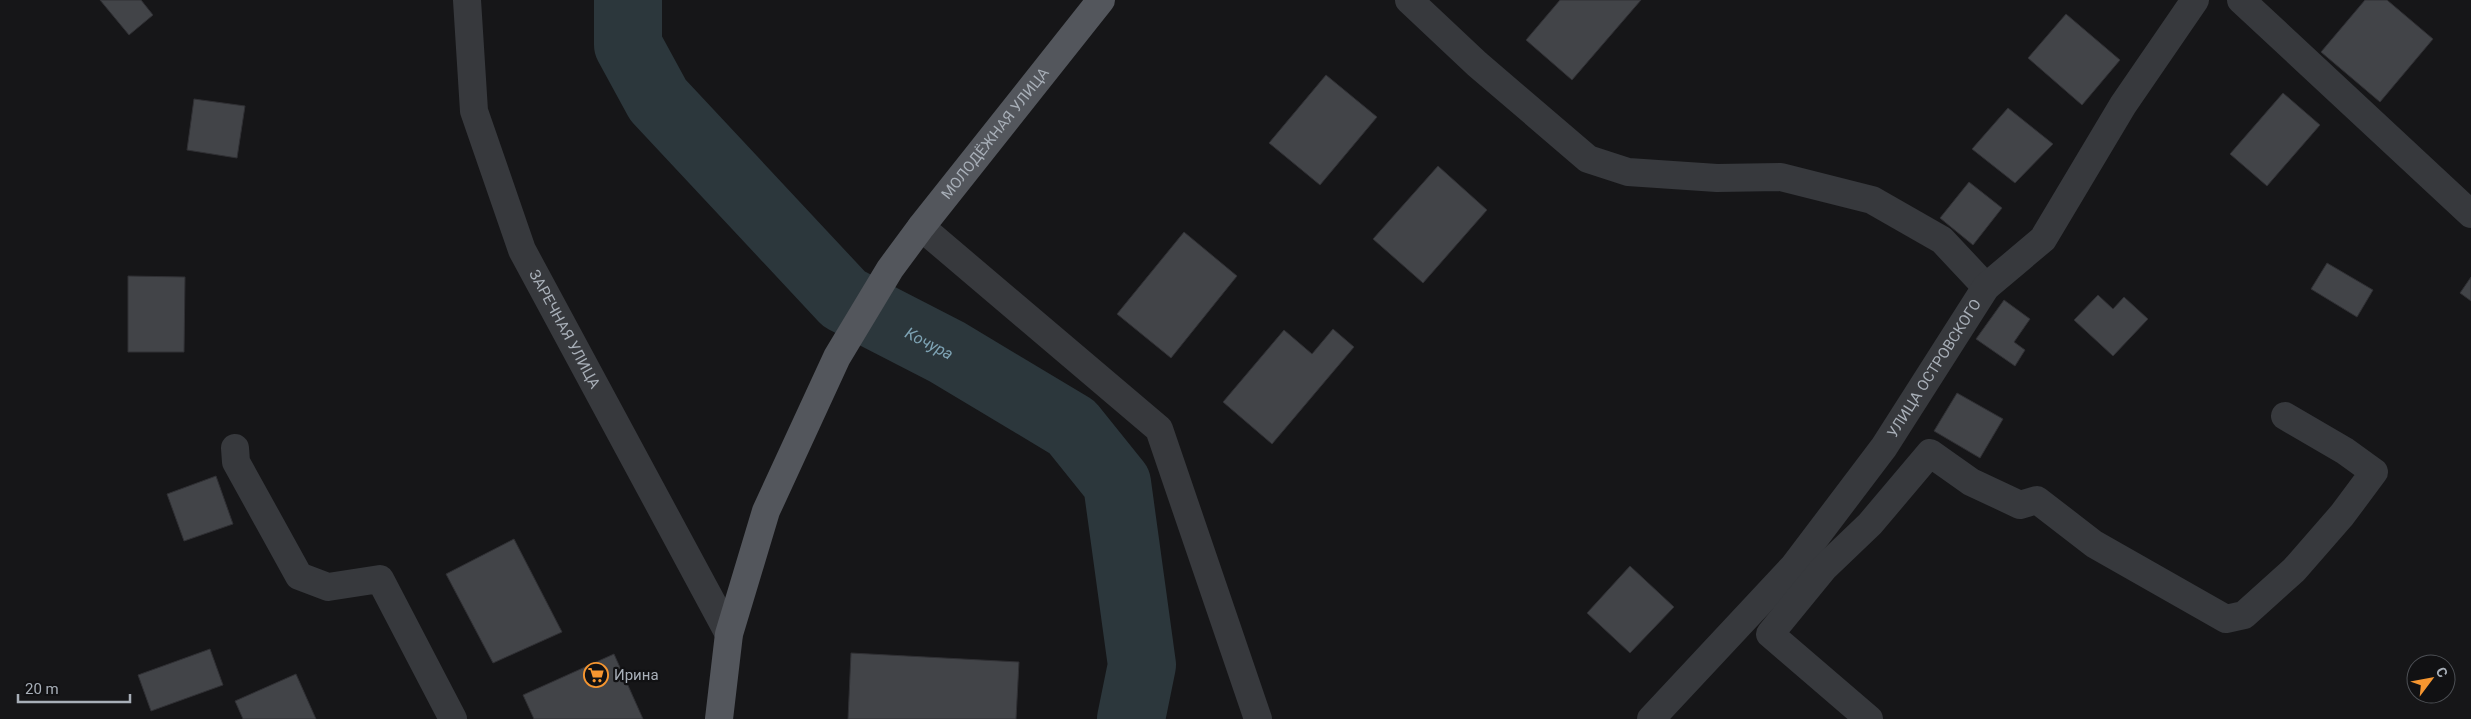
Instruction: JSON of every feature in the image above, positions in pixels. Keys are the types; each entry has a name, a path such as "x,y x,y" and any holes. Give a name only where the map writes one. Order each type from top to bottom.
{"main road":[{"name":"МОЛОДЁЖНАЯ УЛИЦА","path":"719,719 729,634 766,511 837,357 890,269 920,227 1101,0"}],"street":[{"name":"ЗАРЕЧНАЯ УЛИЦА","path":"467,0 474,111 522,250 729,634"},
{"path":"1409,0 1477,64 1588,159 1628,172 1717,178 1781,177 1872,200 1942,240 1986,287"},
{"name":"УЛИЦА ОСТРОВСКОГО","path":"1651,719 1800,558 1884,447 1986,287 2043,239 2123,106 2195,0"},
{"path":"2240,0 2471,214"},
{"path":"920,227 1158,429 1258,719"},
{"path":"1870,719 1770,634 1824,568 1870,524 1930,453 1970,482 2020,505 2038,500 2094,544 2226,619 2244,615 2294,570 2342,515 2374,472 2345,451 2285,416"},
{"path":"235,448 236,462 299,576 328,587 380,579 453,719"}],"building":[{"path":"100,0 141,0 153,15 129,35"},
{"path":"1560,0 1641,0 1572,80 1526,40"},
{"path":"2365,0 2387,0 2433,39 2380,102 2321,52"},
{"path":"2066,14 2120,60 2082,105 2028,58"},
{"path":"1326,75 1377,117 1320,185 1269,143"},
{"path":"2283,93 2320,125 2267,186 2230,154"},
{"path":"194,99 245,106 237,158 187,150"},
{"path":"2008,108 2053,144 2015,183 1972,149"},
{"path":"1438,166 1487,210 1423,283 1373,239"},
{"path":"1969,182 2002,208 1973,245 1940,218"},
{"path":"1184,232 1237,276 1171,358 1117,314"},
{"path":"2327,263 2373,290 2357,317 2311,289"},
{"path":"128,276 185,277 184,352 128,352"},
{"path":"2471,277 2471,301 2460,293"},
{"path":"2098,295 2113,309 2124,297 2148,319 2113,356 2074,320"},
{"path":"2004,300 2030,319 2014,342 2025,350 2015,366 1976,339"},
{"path":"1333,329 1354,347 1272,444 1223,402 1284,330 1312,354"},
{"path":"1957,393 2003,419 1980,458 1934,431"},
{"path":"216,476 233,524 184,541 167,494"},
{"path":"514,539 562,632 493,663 446,574"},
{"path":"1630,566 1674,607 1630,653 1587,613"},
{"path":"210,649 223,685 151,711 138,675"},
{"path":"851,653 1019,662 1016,719 848,719"},
{"name":"Ирина","path":"614,654 643,719 534,719 523,695"},
{"path":"296,674 316,719 243,719 235,701"}],"waterway":[{"name":"Кочура","path":"628,0 628,45 658,100 844,299 947,352 1072,427 1117,483 1142,665 1131,719"}],"place":[{"name":"Ирина","path":"596,675"}]}
